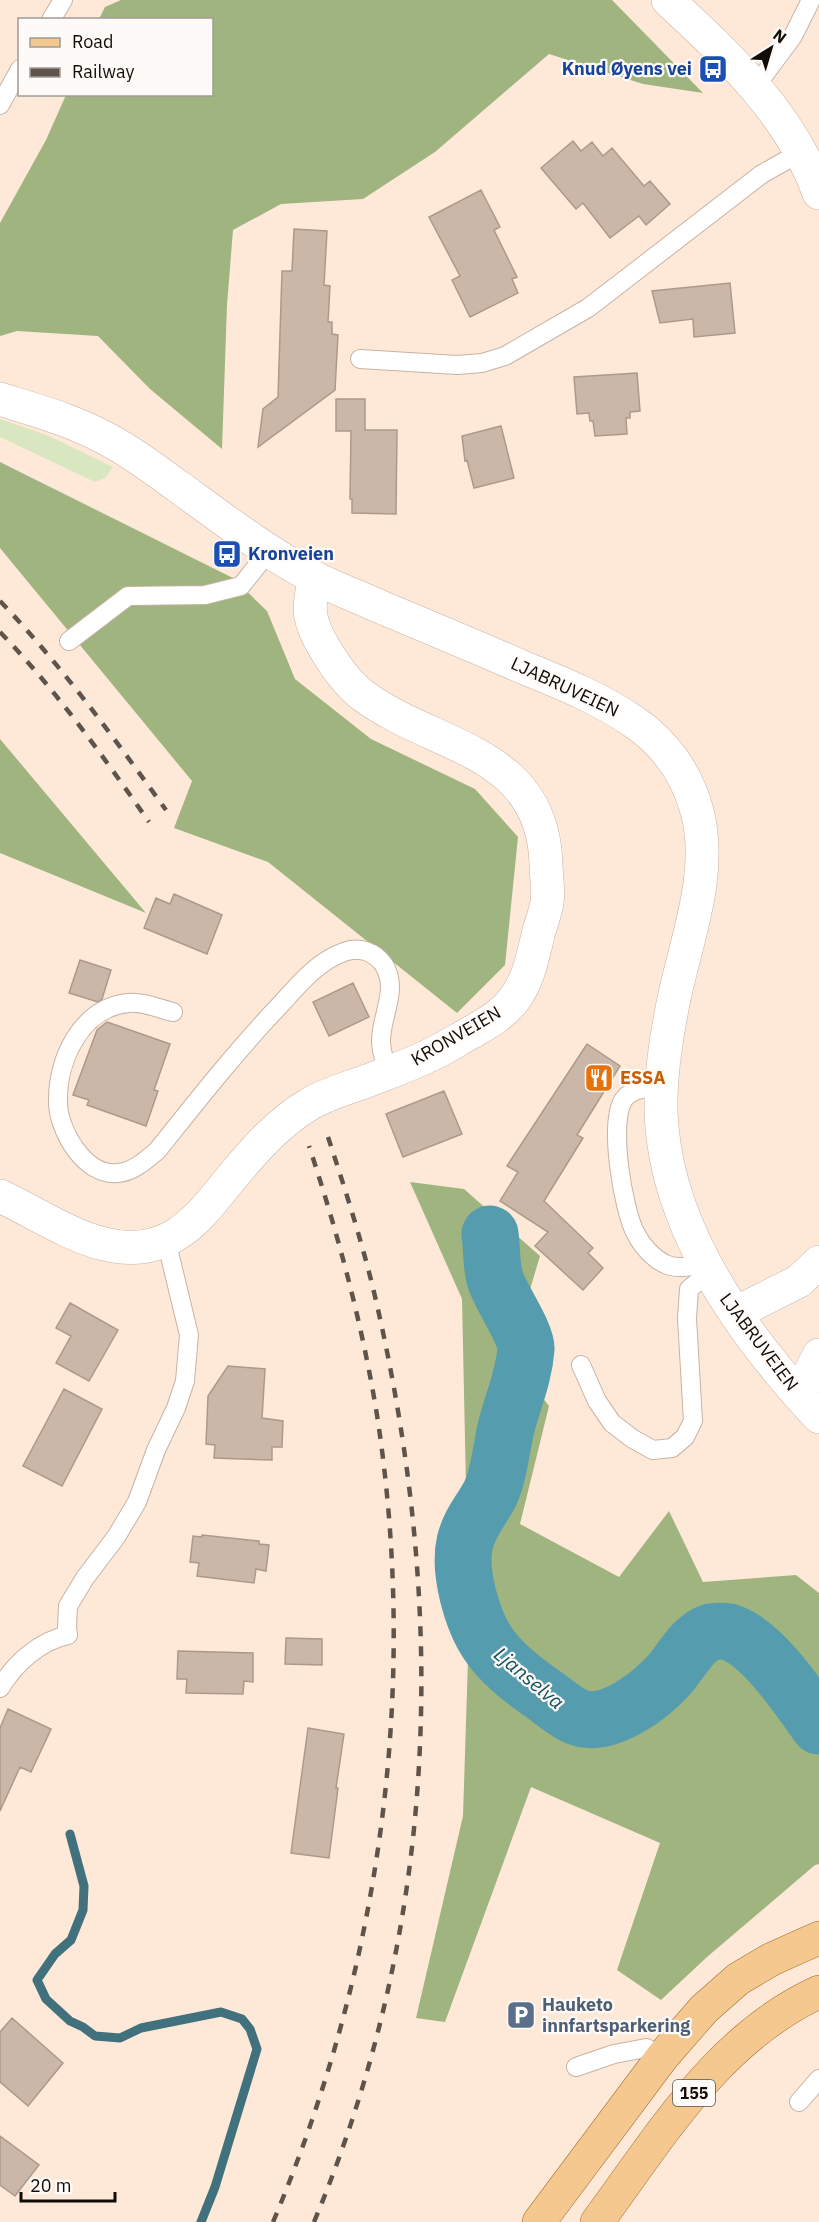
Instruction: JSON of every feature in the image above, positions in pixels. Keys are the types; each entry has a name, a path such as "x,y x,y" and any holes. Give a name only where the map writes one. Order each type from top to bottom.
{"main road":[{"name":"155","path":"539,2222 663,2056 704,2009 738,1979 772,1959 819,1938"},
{"name":"155","path":"597,2222 714,2068 768,2020 819,1992"}],"street":[{"path":"668,0 755,87 784,123 801,152 819,193"},
{"name":"LJABRUVEIEN","path":"0,399 57,417 103,436 141,460 269,551 315,578 602,702 648,732 673,759 696,807 702,841 702,861 694,911 671,1017 661,1123 667,1163 679,1202 708,1268 736,1313 809,1406"},
{"name":"KRONVEIEN","path":"0,1196 78,1236 113,1247 147,1248 178,1233 196,1218 264,1139 285,1121 311,1103 429,1056 500,1016 514,1000 527,978 547,902 545,841 539,820 529,801 516,783 493,764 375,703 344,677 323,645 311,616 308,603 315,578"},
{"path":"736,1313 799,1281 819,1262"},
{"path":"809,1406 819,1355"}],"lane":[{"path":"52,18 63,0"},
{"path":"755,87 793,36 811,0"},
{"path":"0,105 18,73"},
{"path":"360,359 457,365 482,363 505,356 588,308 762,174 801,152"},
{"path":"69,641 128,596 205,595 241,586 269,551"},
{"path":"173,1012 131,1002 118,1005 99,1014 74,1040 65,1059 58,1104 61,1122 82,1158 96,1168 117,1173 144,1162 157,1151 257,1029 306,977 326,961 344,952 357,949 366,951 377,957 388,975 389,1001 381,1042 388,1072"},
{"path":"663,1088 637,1089 625,1098 620,1107 617,1119 617,1144 625,1203 635,1234 643,1245 664,1264 675,1267 708,1268"},
{"path":"0,1688 15,1667 30,1654 55,1638 68,1635 68,1606 85,1578 116,1537 137,1502 156,1450 176,1408 185,1381 189,1335 166,1239"},
{"path":"581,1365 597,1401 612,1423 633,1439 653,1450 672,1449 685,1437 693,1421 687,1318 688,1289 708,1268"},
{"path":"576,2067 614,2054 646,2048 663,2056"},
{"path":"819,2079 799,2102 819,2101"}],"green space":[{"path":"121,0 612,0 703,93 643,84 549,54 435,152 363,199 281,204 233,230 227,305 222,449 150,389 98,336 17,331 0,336 0,223 46,140 66,96 213,96 213,18 100,18 105,7"},
{"path":"0,419 49,436 113,467 105,478 95,482 0,437"},
{"path":"0,462 233,578 267,611 295,679 371,739 475,789 518,837 505,965 457,1013 268,862 174,828 192,781 0,548"},
{"path":"0,739 146,913 0,853"},
{"path":"410,1182 464,1189 540,1256 510,1356 549,1406 520,1524 619,1577 669,1511 703,1582 796,1575 819,1593 819,1864 707,1957 661,2000 617,1970 660,1843 531,1787 445,2022 416,2018 463,1816 469,1628 462,1299"}],"building":[{"path":"573,141 581,151 592,142 603,156 612,148 644,186 650,181 670,204 646,225 639,216 610,238 583,203 576,209 541,168"},
{"path":"481,190 500,227 494,230 517,277 512,279 518,293 470,317 452,280 460,276 429,217"},
{"path":"294,229 327,231 324,285 330,286 328,322 332,322 332,334 338,335 335,390 258,447 263,409 278,397 282,271 292,271"},
{"path":"730,283 735,333 694,337 693,319 660,323 652,291"},
{"path":"637,373 640,411 630,412 630,418 626,418 627,434 595,436 593,421 590,421 589,413 577,414 574,377"},
{"path":"336,399 365,399 365,430 397,430 396,514 352,513 352,499 350,499 351,431 336,431"},
{"path":"501,426 514,478 474,488 467,460 465,461 462,436"},
{"path":"174,894 222,915 207,954 144,928 156,898 170,904"},
{"path":"80,960 111,970 102,999 98,1002 69,993"},
{"path":"353,983 369,1017 329,1036 313,1002"},
{"path":"107,1022 170,1044 154,1090 158,1091 146,1126 87,1105 89,1100 73,1095 97,1030"},
{"path":"587,1044 620,1066 577,1135 583,1138 544,1201 593,1248 588,1253 603,1268 583,1290 535,1246 548,1232 500,1201 518,1172 507,1166"},
{"path":"444,1091 462,1134 403,1157 386,1114"},
{"path":"70,1303 118,1330 89,1381 56,1363 71,1336 56,1328"},
{"path":"228,1366 265,1369 262,1418 283,1421 282,1447 272,1447 272,1460 214,1458 215,1445 206,1444 208,1396"},
{"path":"64,1389 102,1409 62,1486 23,1466"},
{"path":"202,1535 259,1541 259,1544 269,1545 266,1571 256,1569 254,1583 197,1576 199,1563 190,1562 193,1536 202,1537"},
{"path":"286,1638 322,1639 322,1665 285,1664"},
{"path":"178,1651 253,1653 253,1682 244,1681 243,1694 186,1693 187,1679 177,1679"},
{"path":"8,1709 51,1729 31,1772 20,1767 0,1811 0,1728"},
{"path":"308,1728 344,1734 329,1858 291,1853"},
{"path":"12,2018 63,2063 28,2106 0,2082 0,2032"},
{"path":"0,2136 39,2165 15,2196 0,2185"}],"waterway":[{"name":"Ljanselva","path":"490,1234 495,1279 522,1334 526,1349 496,1477 490,1494 470,1528 463,1554 465,1581 472,1610 489,1645 528,1684 568,1712 589,1720 602,1718 628,1708 662,1683 699,1639 711,1632 729,1632 742,1638 767,1659 819,1726"},
{"path":"70,1834 84,1886 83,1910 71,1940 55,1954 37,1980 46,1999 70,2021 95,2036 120,2038 141,2028 221,2012 242,2019 250,2029 257,2049 215,2187 201,2222"}],"railway":[{"path":"0,601 66,677 166,810"},
{"path":"0,632 60,700 149,822"},
{"path":"314,2222 355,2111 386,2000 407,1887 418,1774 421,1660 415,1545 401,1430 374,1292 356,1225 328,1137"},
{"path":"273,2222 310,2125 341,2027 364,1927 381,1825 391,1723 394,1620 389,1518 377,1415 348,1279 309,1146"}],"place":[{"name":"Knud Øyens vei","path":"713,69"},
{"name":"Kronveien","path":"227,554"},
{"name":"ESSA","path":"599,1078"},
{"name":"Hauketo innfartsparkering","path":"521,2015"}]}
